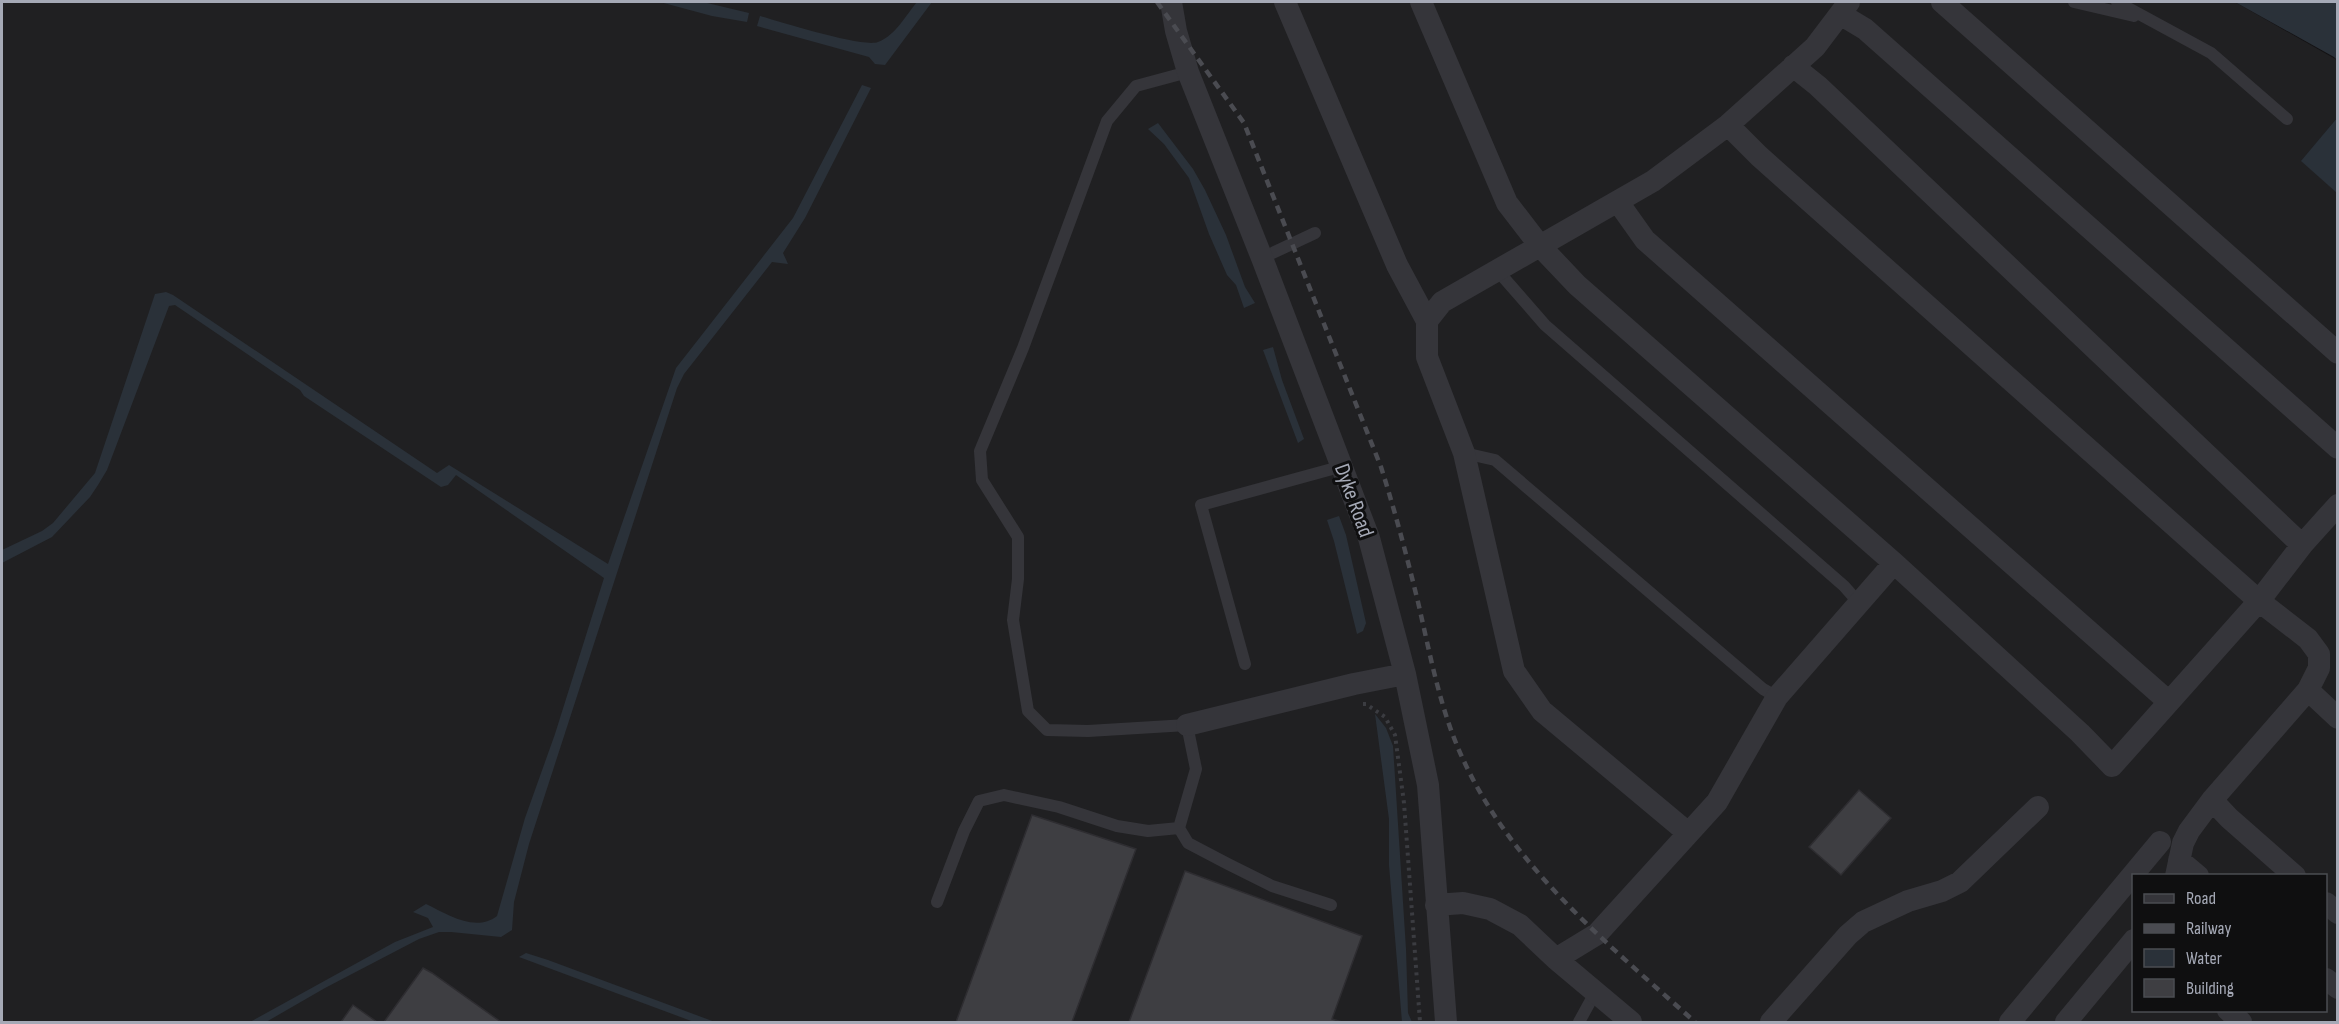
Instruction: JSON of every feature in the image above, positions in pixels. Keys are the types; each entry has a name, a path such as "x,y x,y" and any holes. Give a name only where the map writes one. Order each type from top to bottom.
{"street":[{"name":"Dyke Road","path":"1171,2 1176,31 1188,72 1343,466 1369,538 1405,674 1428,785 1446,1023"},
{"path":"1286,2 1397,265 1427,321 1427,357 1464,453 1514,671 1542,711 1688,833"},
{"path":"1421,2 1507,203 1540,246 1577,285 1893,563 2080,733 2112,766 2259,601 2302,545 2335,511"},
{"path":"1942,2 2337,353"},
{"path":"1427,321 1442,302 1653,182 1728,124 1815,47 1845,8 1865,29 2337,448"},
{"path":"1793,66 1827,94 2302,545"},
{"path":"1728,124 1759,156 2259,601 2308,639 2319,654 2319,668 2308,690 2212,800 2189,831 2177,868 2193,874"},
{"path":"1617,202 1645,240 2169,702"},
{"path":"1556,959 1597,934 1717,802 1777,697 1893,563"},
{"path":"1187,724 1405,674"},
{"path":"2308,690 2337,718"},
{"path":"2212,800 2293,874"},
{"path":"1771,1023 1848,935 1863,922 1908,901 1942,891 1960,882 2038,807"},
{"path":"2133,874 2160,842"},
{"path":"2010,1023 2132,876"},
{"path":"1436,905 1463,903 1490,909 1520,925 1631,1023"},
{"path":"2066,1023 2132,941"},
{"path":"2229,1012 2241,1023"}],"lane":[{"path":"2074,2 2153,21"},
{"path":"2116,2 2211,53 2287,119"},
{"path":"2135,2 2153,21"},
{"path":"1188,72 1136,86 1107,122 1023,348 980,451 982,480 1018,537 1018,579 1012,620 1028,711 1047,730 1088,731 1187,724 1196,769 1179,828 1188,843 1272,886 1331,905"},
{"path":"1262,258 1315,233"},
{"path":"1497,270 1545,325 1844,586 1859,603"},
{"path":"1464,453 1495,460 1762,689 1777,697"},
{"path":"1245,664 1201,505 1343,466"},
{"path":"937,902 964,831 980,801 1004,795 1059,807 1117,826 1148,831 1179,828"},
{"path":"1579,1023 1596,991"}],"path":[{"path":"1354,684 1359,704 1366,704 1385,717 1395,735 1404,803 1420,1023"}],"shaded area":[{"path":"2,2 2235,2 2337,60 2337,118 2302,161 2338,193 2337,1022 2,1022"}],"water":[{"path":"660,2 703,2 749,13 747,22 712,16"},
{"path":"917,2 932,2 885,65 875,64 869,57 757,26 760,16 839,38 869,43 878,42 895,30"},
{"path":"2235,2 2337,2 2337,60 2334,57"},
{"path":"862,85 871,88 805,218 783,253 788,264 772,262 684,374 677,388 529,844 514,902 512,930 501,937 439,932 419,939 266,1022 250,1022 395,942 433,927 428,918 413,912 426,904 452,917 470,922 480,923 497,916 525,818 555,734 604,578 456,475 448,485 441,487 304,396 300,390 175,305 169,306 107,470 90,497 52,537 2,563 2,550 42,531 53,523 95,473 155,294 166,292 173,295 437,473 449,465 608,564 676,368 793,218"},
{"path":"2337,118 2337,193 2301,161"},
{"path":"1158,123 1193,169 1205,190 1226,235 1245,287 1255,303 1244,308 1236,285 1227,275 1209,234 1189,178 1164,144 1148,129"},
{"path":"1273,347 1282,380 1304,439 1298,443 1263,350"},
{"path":"1339,516 1346,535 1366,623 1363,631 1357,634 1327,520"},
{"path":"1375,714 1386,728 1393,746 1408,1013 1412,1022 1402,1022 1389,865 1389,819"},
{"path":"526,953 715,1022 694,1022 519,957"}],"building":[{"path":"1859,790 1891,818 1841,875 1809,847"},
{"path":"1032,815 1136,849 1072,1022 956,1022"},
{"path":"1185,871 1362,936 1332,1019 1342,1022 1129,1022"},
{"path":"423,968 432,973 501,1022 384,1022"},
{"path":"353,1005 377,1022 341,1022"}],"railway":[{"path":"1157,2 1244,123 1381,467 1405,551 1441,698 1451,730 1471,775 1495,816 1554,891 1623,958 1695,1022"}]}
